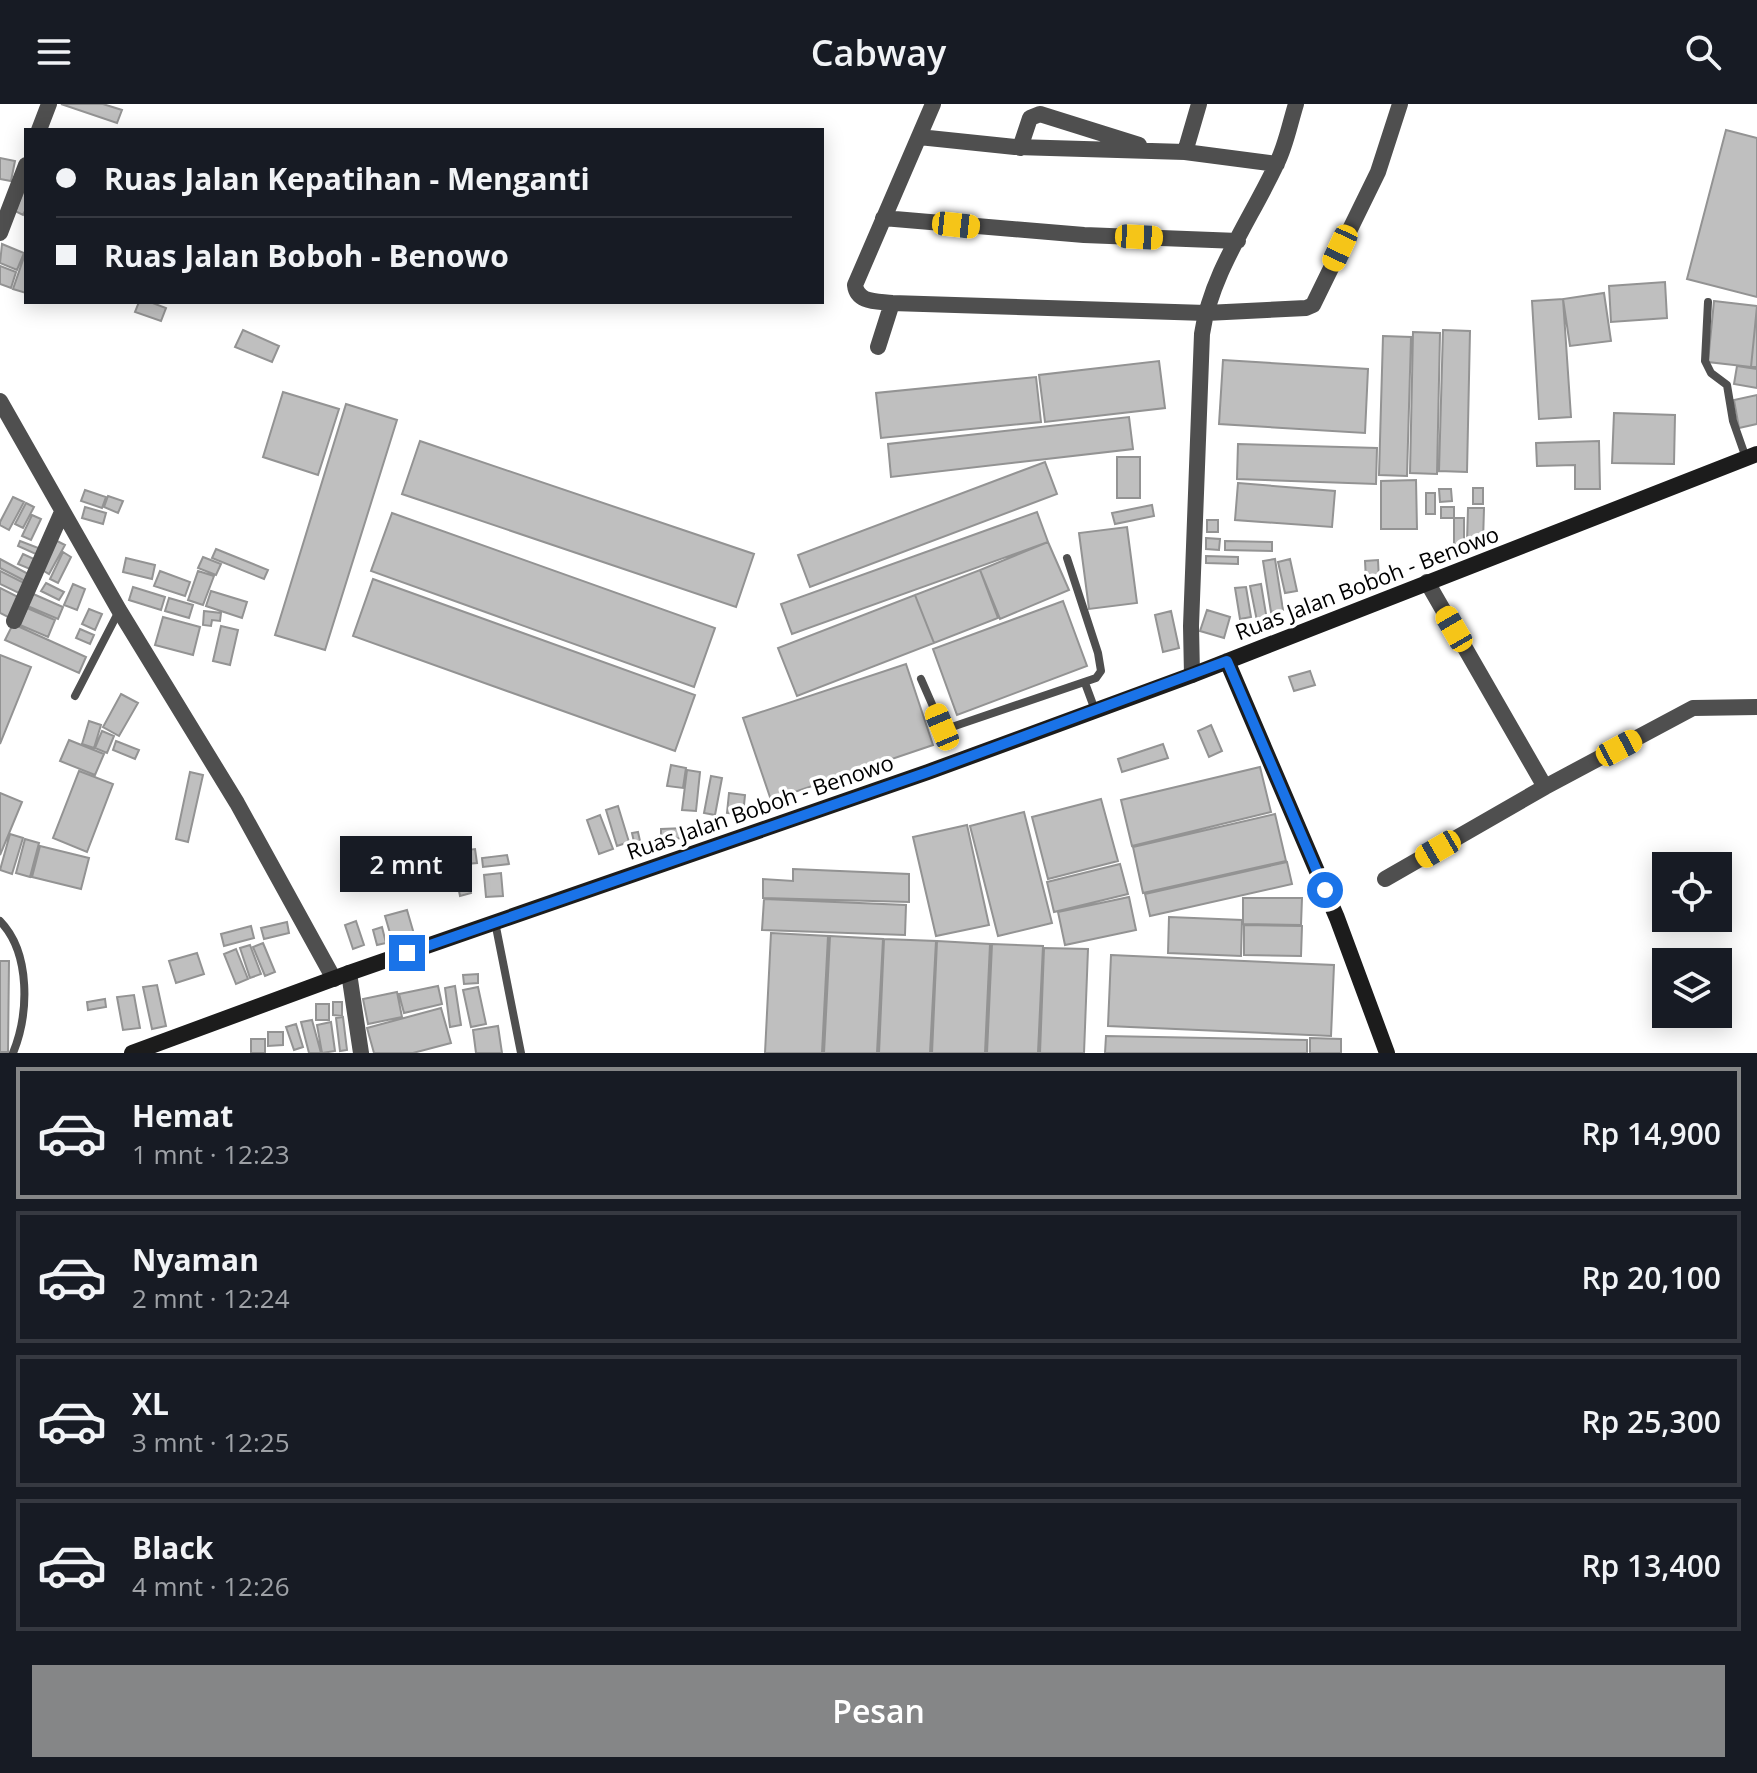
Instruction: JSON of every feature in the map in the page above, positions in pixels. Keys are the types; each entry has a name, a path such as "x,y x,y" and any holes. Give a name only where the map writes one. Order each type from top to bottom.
{"main road":[{"name":"Ruas Jalan Boboh - Benowo","path":"132,1053 1192,675 1752,456"},
{"path":"1227,661 1337,918 1387,1053"}],"street":[{"path":"40,128 49,104"},
{"path":"933,104 855,290 862,298 892,303 1206,313 1306,308 1313,305 1378,172 1400,104"},
{"path":"1185,152 1199,104"},
{"path":"1192,675 1202,334 1219,278 1277,164 1296,104"},
{"path":"1020,148 1030,118 1040,114 1155,151"},
{"path":"919,137 1020,148 1185,152 1277,164"},
{"path":"0,233 24,170"},
{"path":"883,218 1084,235 1238,241"},
{"path":"878,347 892,303"},
{"path":"0,401 119,610 342,976 361,1053"},
{"path":"14,621 62,512"},
{"path":"1427,582 1545,787"},
{"path":"1385,879 1545,787 1693,708 1757,707"}],"lane":[{"path":"1708,302 1705,361 1711,373 1727,385 1733,421 1752,456"},
{"path":"921,679 942,727 946,729 1096,678 1101,671 1098,653 1067,558"},
{"path":"75,696 119,610"},
{"path":"1085,683 1095,710"},
{"path":"0,921 15,941 24,981 20,1037 13,1053"},
{"path":"495,922 521,1053"}],"building":[{"path":"61,104 103,104 122,110 117,123"},
{"path":"1726,130 1757,138 1757,297 1687,279"},
{"path":"0,158 15,161 11,181 0,179"},
{"path":"24,191 24,213 15,211"},
{"path":"2,244 24,253 17,270 0,263"},
{"path":"24,257 24,292 13,289"},
{"path":"0,266 16,272 11,288 0,284"},
{"path":"1665,282 1667,318 1611,322 1609,286"},
{"path":"1604,293 1611,341 1570,346 1563,299"},
{"path":"1563,299 1571,417 1539,419 1532,301"},
{"path":"1714,301 1757,306 1751,367 1708,362"},
{"path":"138,304 155,304 166,308 161,321 135,312"},
{"path":"1757,307 1757,367 1751,367"},
{"path":"243,330 279,346 272,362 235,347"},
{"path":"1443,330 1470,331 1467,472 1439,471"},
{"path":"1413,332 1440,333 1437,474 1410,473"},
{"path":"1383,336 1411,337 1407,476 1379,475"},
{"path":"1223,360 1368,369 1365,433 1219,424"},
{"path":"1159,361 1165,408 1045,422 1039,375"},
{"path":"1737,366 1757,369 1757,388 1734,384"},
{"path":"1036,377 1041,422 881,438 876,393"},
{"path":"283,392 339,409 318,475 263,457"},
{"path":"1757,395 1757,424 1739,428 1734,400"},
{"path":"346,404 397,420 325,650 275,635"},
{"path":"1614,413 1675,415 1674,464 1612,463"},
{"path":"1129,417 1133,449 891,477 888,444"},
{"path":"420,441 754,554 736,607 402,494"},
{"path":"1599,441 1600,489 1575,489 1575,465 1537,466 1536,443"},
{"path":"1238,444 1377,448 1376,484 1237,479"},
{"path":"1117,457 1140,457 1140,498 1117,498"},
{"path":"1045,462 1057,494 810,587 798,555"},
{"path":"1416,480 1417,529 1381,529 1381,481"},
{"path":"1238,483 1335,491 1332,527 1235,520"},
{"path":"1473,488 1483,488 1483,504 1473,504"},
{"path":"1439,489 1451,489 1452,501 1440,502"},
{"path":"85,490 106,497 102,508 81,501"},
{"path":"1426,493 1435,493 1435,514 1426,514"},
{"path":"108,496 123,501 118,513 104,507"},
{"path":"13,497 24,502 9,530 0,522"},
{"path":"26,503 34,507 23,528 15,524"},
{"path":"1152,505 1154,516 1115,524 1112,513"},
{"path":"85,507 106,513 103,524 82,518"},
{"path":"1441,507 1454,507 1454,518 1441,518"},
{"path":"1468,508 1484,508 1483,542 1467,542"},
{"path":"1037,512 1048,542 792,634 781,604"},
{"path":"392,513 715,628 694,687 371,571"},
{"path":"32,515 41,519 31,540 22,536"},
{"path":"1454,518 1464,518 1464,544 1454,544"},
{"path":"1207,520 1218,520 1218,532 1207,532"},
{"path":"1127,527 1137,603 1089,609 1079,533"},
{"path":"1206,538 1220,539 1219,550 1206,549"},
{"path":"55,540 65,545 49,574 39,568"},
{"path":"20,541 41,549 38,555 18,546"},
{"path":"1225,541 1272,542 1272,551 1225,550"},
{"path":"1048,542 1069,590 1000,619 980,570"},
{"path":"216,549 268,570 264,579 212,558"},
{"path":"63,552 71,557 58,583 50,579"},
{"path":"23,554 34,559 30,569 18,564"},
{"path":"1206,556 1238,557 1238,564 1206,563"},
{"path":"203,557 221,564 216,575 198,568"},
{"path":"126,558 155,565 152,579 123,572"},
{"path":"0,559 32,576 29,583 0,568"},
{"path":"1275,559 1283,610 1271,612 1263,561"},
{"path":"1290,559 1297,591 1285,593 1278,562"},
{"path":"1378,560 1379,580 1366,580 1365,561"},
{"path":"980,570 998,618 934,643 915,595"},
{"path":"0,571 28,585 23,595 0,584"},
{"path":"160,571 190,582 185,596 154,586"},
{"path":"198,571 214,576 203,605 188,600"},
{"path":"373,579 695,695 675,751 353,636"},
{"path":"46,583 64,592 59,600 41,591"},
{"path":"73,584 85,589 77,610 64,605"},
{"path":"1261,584 1267,620 1257,621 1250,586"},
{"path":"133,587 165,597 161,610 129,600"},
{"path":"1246,587 1251,617 1240,619 1235,588"},
{"path":"0,588 22,599 12,619 0,613"},
{"path":"211,591 247,602 242,618 206,606"},
{"path":"31,593 63,607 58,619 25,605"},
{"path":"915,595 934,643 797,696 778,648"},
{"path":"169,598 193,605 189,618 165,611"},
{"path":"1063,601 1087,666 957,715 933,649"},
{"path":"27,608 55,620 48,637 20,625"},
{"path":"89,609 102,614 95,630 82,624"},
{"path":"1207,610 1230,617 1224,638 1200,631"},
{"path":"204,611 221,613 220,621 212,620 211,626 203,625"},
{"path":"1171,611 1179,648 1163,652 1155,615"},
{"path":"163,617 200,627 193,655 155,645"},
{"path":"13,624 86,657 79,673 5,640"},
{"path":"221,626 238,630 230,665 213,661"},
{"path":"80,629 94,635 90,644 76,638"},
{"path":"0,655 31,667 0,744"},
{"path":"906,664 933,745 771,800 743,718"},
{"path":"1310,671 1315,685 1294,691 1289,677"},
{"path":"121,694 138,703 119,736 103,727"},
{"path":"89,721 101,725 94,748 82,744"},
{"path":"1211,725 1222,751 1209,757 1198,731"},
{"path":"102,731 114,736 107,753 95,748"},
{"path":"69,740 104,754 95,775 60,761"},
{"path":"116,741 139,750 135,759 113,750"},
{"path":"1163,744 1168,758 1122,772 1118,759"},
{"path":"671,765 686,768 683,788 667,786"},
{"path":"1260,767 1271,812 1132,846 1121,800"},
{"path":"687,770 700,772 696,811 682,810"},
{"path":"79,771 113,784 87,852 53,838"},
{"path":"190,772 203,775 188,842 176,839"},
{"path":"711,776 722,778 715,815 704,813"},
{"path":"0,793 22,802 0,855"},
{"path":"729,793 745,795 743,815 727,813"},
{"path":"1101,799 1118,861 1048,879 1032,817"},
{"path":"618,806 629,842 617,846 606,810"},
{"path":"1024,812 1052,923 998,936 970,826"},
{"path":"1275,814 1286,861 1143,893 1133,847"},
{"path":"600,815 613,849 599,854 587,820"},
{"path":"967,825 989,925 936,936 913,837"},
{"path":"685,828 686,838 661,839 661,829"},
{"path":"638,832 642,850 636,851 632,833"},
{"path":"10,834 23,838 12,874 0,870"},
{"path":"25,839 39,843 30,877 16,873"},
{"path":"40,846 89,858 81,889 32,877"},
{"path":"475,849 477,863 453,865 451,852"},
{"path":"507,855 509,864 483,867 482,858"},
{"path":"1287,862 1292,884 1150,916 1145,894"},
{"path":"1120,864 1128,894 1054,912 1047,882"},
{"path":"466,869 471,893 460,896 455,871"},
{"path":"793,869 909,874 909,902 763,898 763,879 793,881"},
{"path":"501,873 503,896 486,897 484,875"},
{"path":"1129,897 1136,930 1065,945 1058,912"},
{"path":"1243,898 1302,898 1301,925 1243,924"},
{"path":"764,899 906,905 905,935 762,930"},
{"path":"407,910 414,934 392,940 385,916"},
{"path":"1169,917 1242,920 1241,956 1168,953"},
{"path":"356,921 364,945 353,949 345,925"},
{"path":"287,922 289,933 264,939 261,928"},
{"path":"1244,925 1302,926 1301,956 1244,955"},
{"path":"251,926 254,938 224,946 221,934"},
{"path":"382,927 386,943 377,945 373,930"},
{"path":"771,933 828,936 822,1053 765,1053"},
{"path":"830,936 883,939 877,1053 824,1053"},
{"path":"884,939 936,941 930,1053 879,1053"},
{"path":"937,941 990,944 985,1053 932,1053"},
{"path":"263,943 275,972 265,976 253,947"},
{"path":"992,944 1043,946 1038,1053 987,1053"},
{"path":"250,945 261,974 250,978 240,948"},
{"path":"1044,948 1088,949 1084,1053 1040,1053"},
{"path":"236,949 248,979 236,984 224,954"},
{"path":"197,953 204,974 176,983 169,961"},
{"path":"1111,955 1334,965 1331,1036 1108,1026"},
{"path":"0,961 9,961 8,1052 0,1052"},
{"path":"478,974 478,983 464,984 463,975"},
{"path":"157,985 166,1026 152,1029 143,987"},
{"path":"438,986 442,1004 404,1013 399,994"},
{"path":"455,986 461,1025 450,1027 445,988"},
{"path":"478,987 486,1024 471,1027 463,990"},
{"path":"397,992 402,1017 368,1024 363,999"},
{"path":"134,995 140,1028 123,1030 117,997"},
{"path":"105,999 106,1007 88,1010 87,1002"},
{"path":"333,1002 342,1002 342,1016 333,1015"},
{"path":"316,1004 329,1004 329,1020 316,1020"},
{"path":"441,1008 451,1043 413,1053 374,1053 367,1028"},
{"path":"343,1017 347,1050 340,1051 336,1018"},
{"path":"312,1020 321,1053 309,1053 301,1022"},
{"path":"331,1022 335,1051 322,1053 317,1025"},
{"path":"296,1024 303,1047 294,1050 286,1027"},
{"path":"498,1026 502,1053 476,1053 473,1030"},
{"path":"268,1032 283,1032 283,1045 268,1046"},
{"path":"1106,1036 1307,1040 1307,1053 1105,1053"},
{"path":"1310,1038 1341,1039 1341,1053 1310,1053"},
{"path":"251,1039 265,1039 265,1053 251,1053"}],"route":[{"path":"407,953 928,772 1227,661 1325,890"}]}
